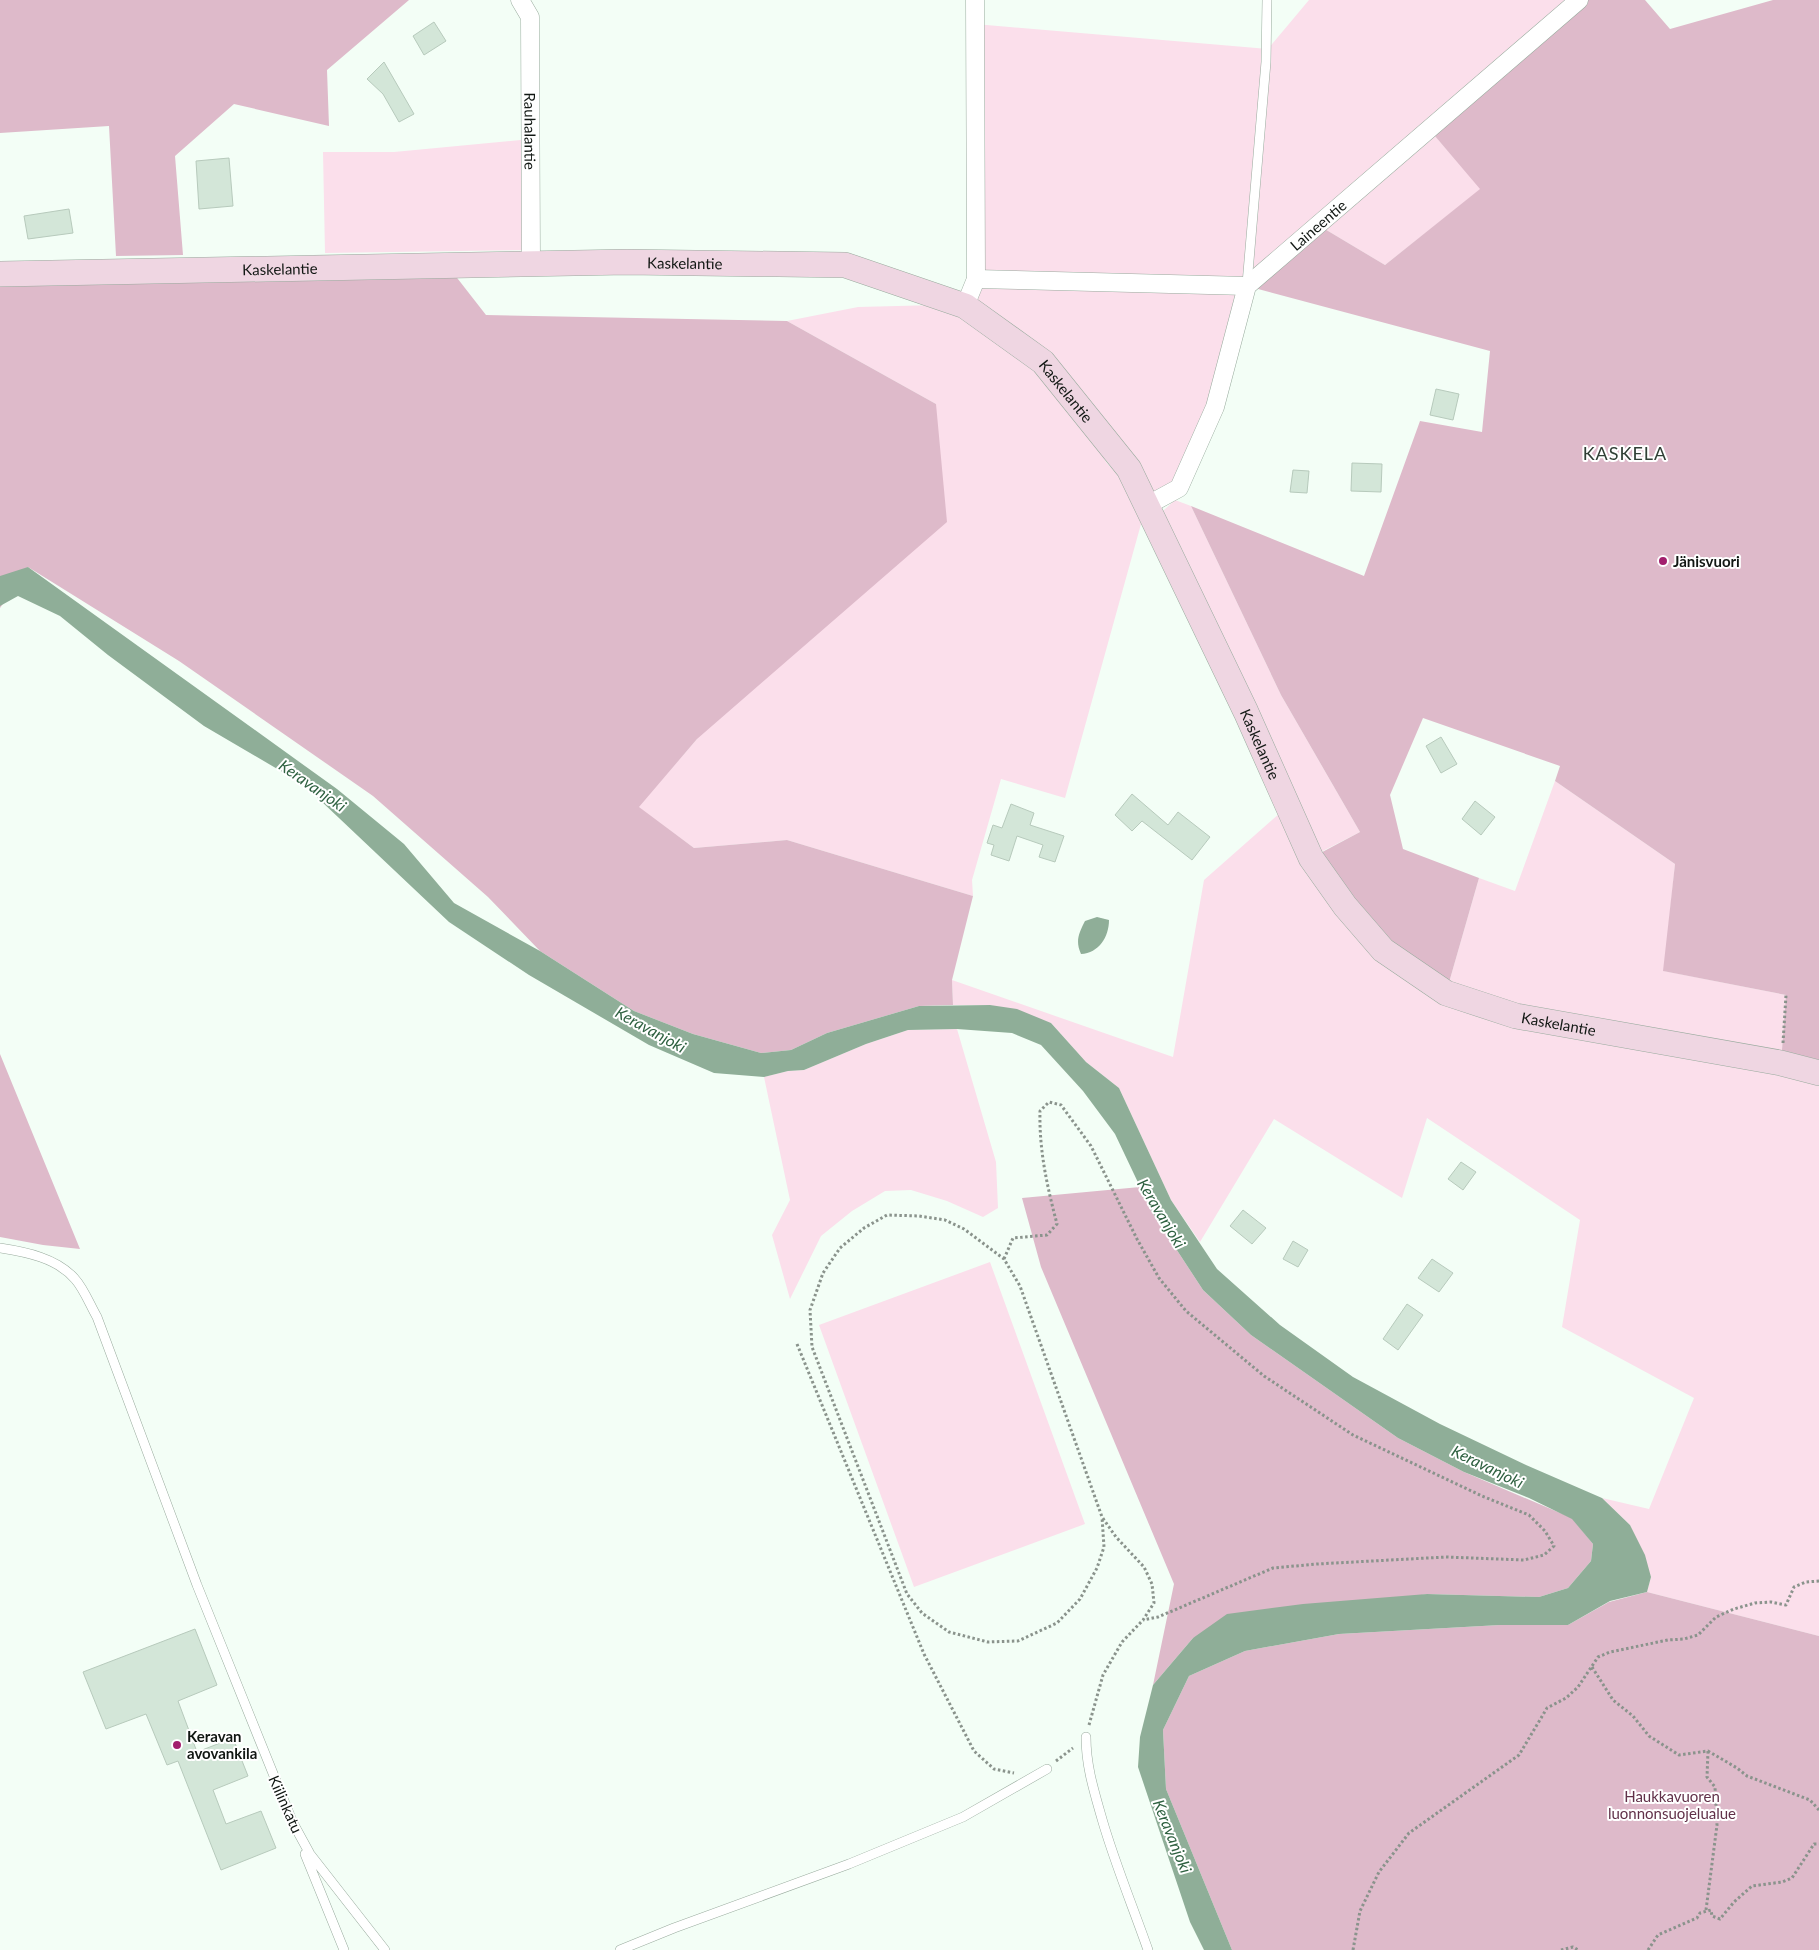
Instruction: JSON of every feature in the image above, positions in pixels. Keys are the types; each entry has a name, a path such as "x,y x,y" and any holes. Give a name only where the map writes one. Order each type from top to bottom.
{"street":[{"name":"Rauhalantie","path":"520,0 530,17 531,264"},
{"path":"965,306 976,279 975,0"},
{"name":"Laineentie","path":"1247,286 1579,0"},
{"name":"Kaskelantie","path":"0,274 626,262 845,265 965,306 1043,362 1129,469 1246,712 1311,858 1345,906 1383,950 1446,993 1516,1016 1781,1063 1819,1073"},
{"path":"976,279 1247,286 1215,407 1179,488 1146,506"}],"lane":[{"path":"1247,286 1266,62 1268,0"},
{"path":"0,266 0,274"},
{"name":"Kiilinkatu","path":"0,1248 40,1256 60,1266 76,1280 97,1317 197,1585 293,1823 310,1854 385,1950"},
{"path":"1086,1736 1086,1754 1092,1788 1109,1842 1148,1950"},
{"path":"620,1950 674,1928 849,1864 963,1817 1047,1769"},
{"path":"293,1823 344,1950"}],"path":[{"path":"1781,1063 1786,995"},
{"path":"1004,1259 1013,1238 1047,1236 1057,1224 1039,1138 1040,1111 1049,1102 1062,1105 1091,1146 1137,1239 1159,1278 1186,1311 1264,1376 1353,1435 1482,1496 1529,1515 1545,1531 1554,1546 1544,1555 1524,1560 1446,1557 1273,1568 1158,1617 1143,1620"},
{"path":"797,1344 924,1654 974,1751 994,1769 1021,1774 1047,1769 1086,1736 1103,1675 1122,1642 1143,1620 1154,1603 1152,1584 1144,1567 1116,1537 1102,1517 1020,1286 1004,1259 964,1229 945,1220 918,1216 887,1215 864,1228 840,1248 823,1273 810,1310 812,1347 907,1594 922,1613 949,1632 988,1642 1018,1641 1057,1623 1080,1599 1097,1568 1104,1547 1102,1517"},
{"path":"1353,1950 1360,1910 1379,1872 1409,1833 1519,1755 1547,1708 1566,1698 1598,1658 1610,1652 1698,1635 1716,1617 1755,1603 1771,1602 1786,1605 1794,1587 1806,1582 1819,1581"},
{"path":"1592,1667 1613,1700 1633,1716 1649,1736 1679,1754 1708,1751 1747,1776 1810,1800 1819,1810"},
{"path":"1706,1910 1717,1825 1715,1787 1707,1777 1708,1751"},
{"path":"1648,1950 1658,1935 1697,1918 1700,1913 1706,1910 1711,1910 1712,1916 1720,1919 1734,1902 1752,1886 1782,1882 1792,1878 1814,1844 1819,1844"},
{"path":"1561,1950 1573,1947 1578,1950"}],"shaded area":[{"path":"1309,0 1579,0 1429,129 1481,189 1385,265 1318,225 1247,286 1179,488 1146,506 1065,798 1001,779 972,880 973,896 787,840 694,848 638,807 697,739 936,404 787,321 858,307 977,304 975,24 1268,49","holes":["1085,415 1145,505 1106,462"]},
{"path":"531,139 531,250 325,253 323,152 394,152"},
{"path":"1175,500 1191,506 1281,695 1360,832 1311,857 1446,993 1479,878 1515,891 1555,781 1675,864 1664,971 1786,995 1781,1063 1819,1073 1819,1636 1647,1592 1651,1577 1630,1525 1602,1498 1649,1509 1694,1398 1562,1327 1580,1220 1427,1118 1402,1198 1274,1119 1200,1242 1171,1200 1119,1088 1086,1062 1051,1023 990,1005 953,1005 952,980 1173,1057 1204,880 1288,806 1153,520"},
{"path":"957,1029 996,1162 998,1208 983,1217 947,1201 911,1190 885,1191 852,1211 821,1236 790,1299 772,1235 790,1200 764,1077 788,1071 804,1070 866,1044 908,1030"},
{"path":"990,1262 1085,1524 914,1587 819,1325"}],"green space":[{"path":"0,0 409,0 327,70 329,126 234,104 175,156 183,255 116,256 109,126 0,133"},
{"path":"1579,0 1645,0 1670,29 1773,0 1819,0 1819,1073 1781,1063 1786,995 1663,971 1675,864 1555,781 1560,766 1423,718 1390,795 1403,849 1479,878 1446,993 1383,950 1311,858 1360,832 1281,695 1191,506 1364,576 1420,421 1482,432 1490,351 1247,286 1318,225 1385,265 1480,189 1429,129"},
{"path":"447,265 486,315 787,321 936,404 947,522 697,739 639,807 694,848 787,840 973,896 952,980 953,1005 919,1006 827,1033 791,1050 761,1053 693,1034 634,1011 540,951 488,897 373,796 179,661 28,567 0,608 0,273"},
{"path":"0,1054 80,1249 43,1245 0,1237"},
{"path":"1140,1187 1152,1212 1203,1290 1251,1335 1398,1438 1464,1472 1572,1518 1593,1544 1591,1561 1568,1588 1539,1597 1427,1594 1193,1638 1153,1685 1174,1584 1041,1267 1022,1198"},
{"name":"Haukkavuoren luonnonsuojelualue","path":"1647,1592 1819,1636 1819,1950 1232,1950 1166,1789 1163,1730 1189,1676 1245,1651 1339,1634 1500,1625 1568,1625 1609,1602"}],"water":[{"name":"Keravanjoki","path":"28,567 337,789 404,844 454,903 540,951 634,1011 693,1034 761,1053 791,1050 827,1033 919,1006 990,1005 1017,1009 1051,1023 1086,1062 1119,1088 1171,1200 1217,1269 1280,1325 1353,1377 1440,1424 1526,1465 1602,1498 1630,1525 1645,1555 1651,1577 1647,1592 1610,1601 1568,1625 1500,1625 1339,1634 1245,1651 1189,1676 1163,1730 1166,1789 1232,1950 1204,1950 1190,1922 1138,1767 1140,1737 1153,1685 1193,1638 1227,1614 1303,1604 1427,1594 1539,1597 1568,1588 1591,1561 1593,1544 1572,1519 1529,1498 1464,1472 1398,1438 1251,1335 1203,1290 1152,1212 1115,1134 1083,1091 1041,1045 1012,1033 957,1029 908,1030 866,1044 804,1070 788,1071 764,1077 714,1073 649,1045 529,975 449,922 303,784 204,726 108,655 60,616 18,596 0,606 0,576"},
{"path":"1097,917 1109,920 1105,938 1093,951 1081,954 1078,937 1081,929 1085,921"}],"building":[{"path":"434,22 446,41 424,55 413,36"},
{"path":"384,62 414,114 399,122 383,94 367,79"},
{"path":"229,158 233,206 199,209 196,161"},
{"path":"69,209 73,233 28,239 24,216"},
{"path":"1436,389 1459,394 1453,420 1430,415"},
{"path":"1352,463 1382,464 1381,492 1351,491"},
{"path":"1293,470 1309,471 1307,493 1290,492"},
{"path":"1441,737 1457,764 1441,773 1426,746"},
{"path":"1132,794 1168,825 1178,812 1210,837 1192,860 1142,821 1132,831 1115,815"},
{"path":"1475,801 1495,817 1481,835 1462,819"},
{"path":"1011,804 1034,813 1030,825 1064,836 1055,862 1039,857 1043,845 1017,836 1009,861 991,855 994,845 987,843 993,825 1002,828"},
{"path":"1461,1162 1476,1172 1463,1190 1448,1179"},
{"path":"1243,1210 1266,1228 1252,1244 1230,1226"},
{"path":"1293,1241 1308,1250 1298,1267 1283,1259"},
{"path":"1432,1259 1453,1273 1439,1292 1418,1278"},
{"path":"1407,1304 1423,1315 1398,1350 1383,1339"},
{"name":"Keravan avovankila","path":"195,1629 217,1685 178,1701 197,1752 233,1738 248,1776 213,1790 226,1824 261,1811 276,1848 221,1870 178,1761 167,1765 146,1714 106,1729 83,1672"}],"place":[{"name":"Jänisvuori","path":"1663,561"},
{"name":"Keravan avovankila","path":"177,1745"}],"district":[{"name":"KASKELA","path":"1625,453"}]}
